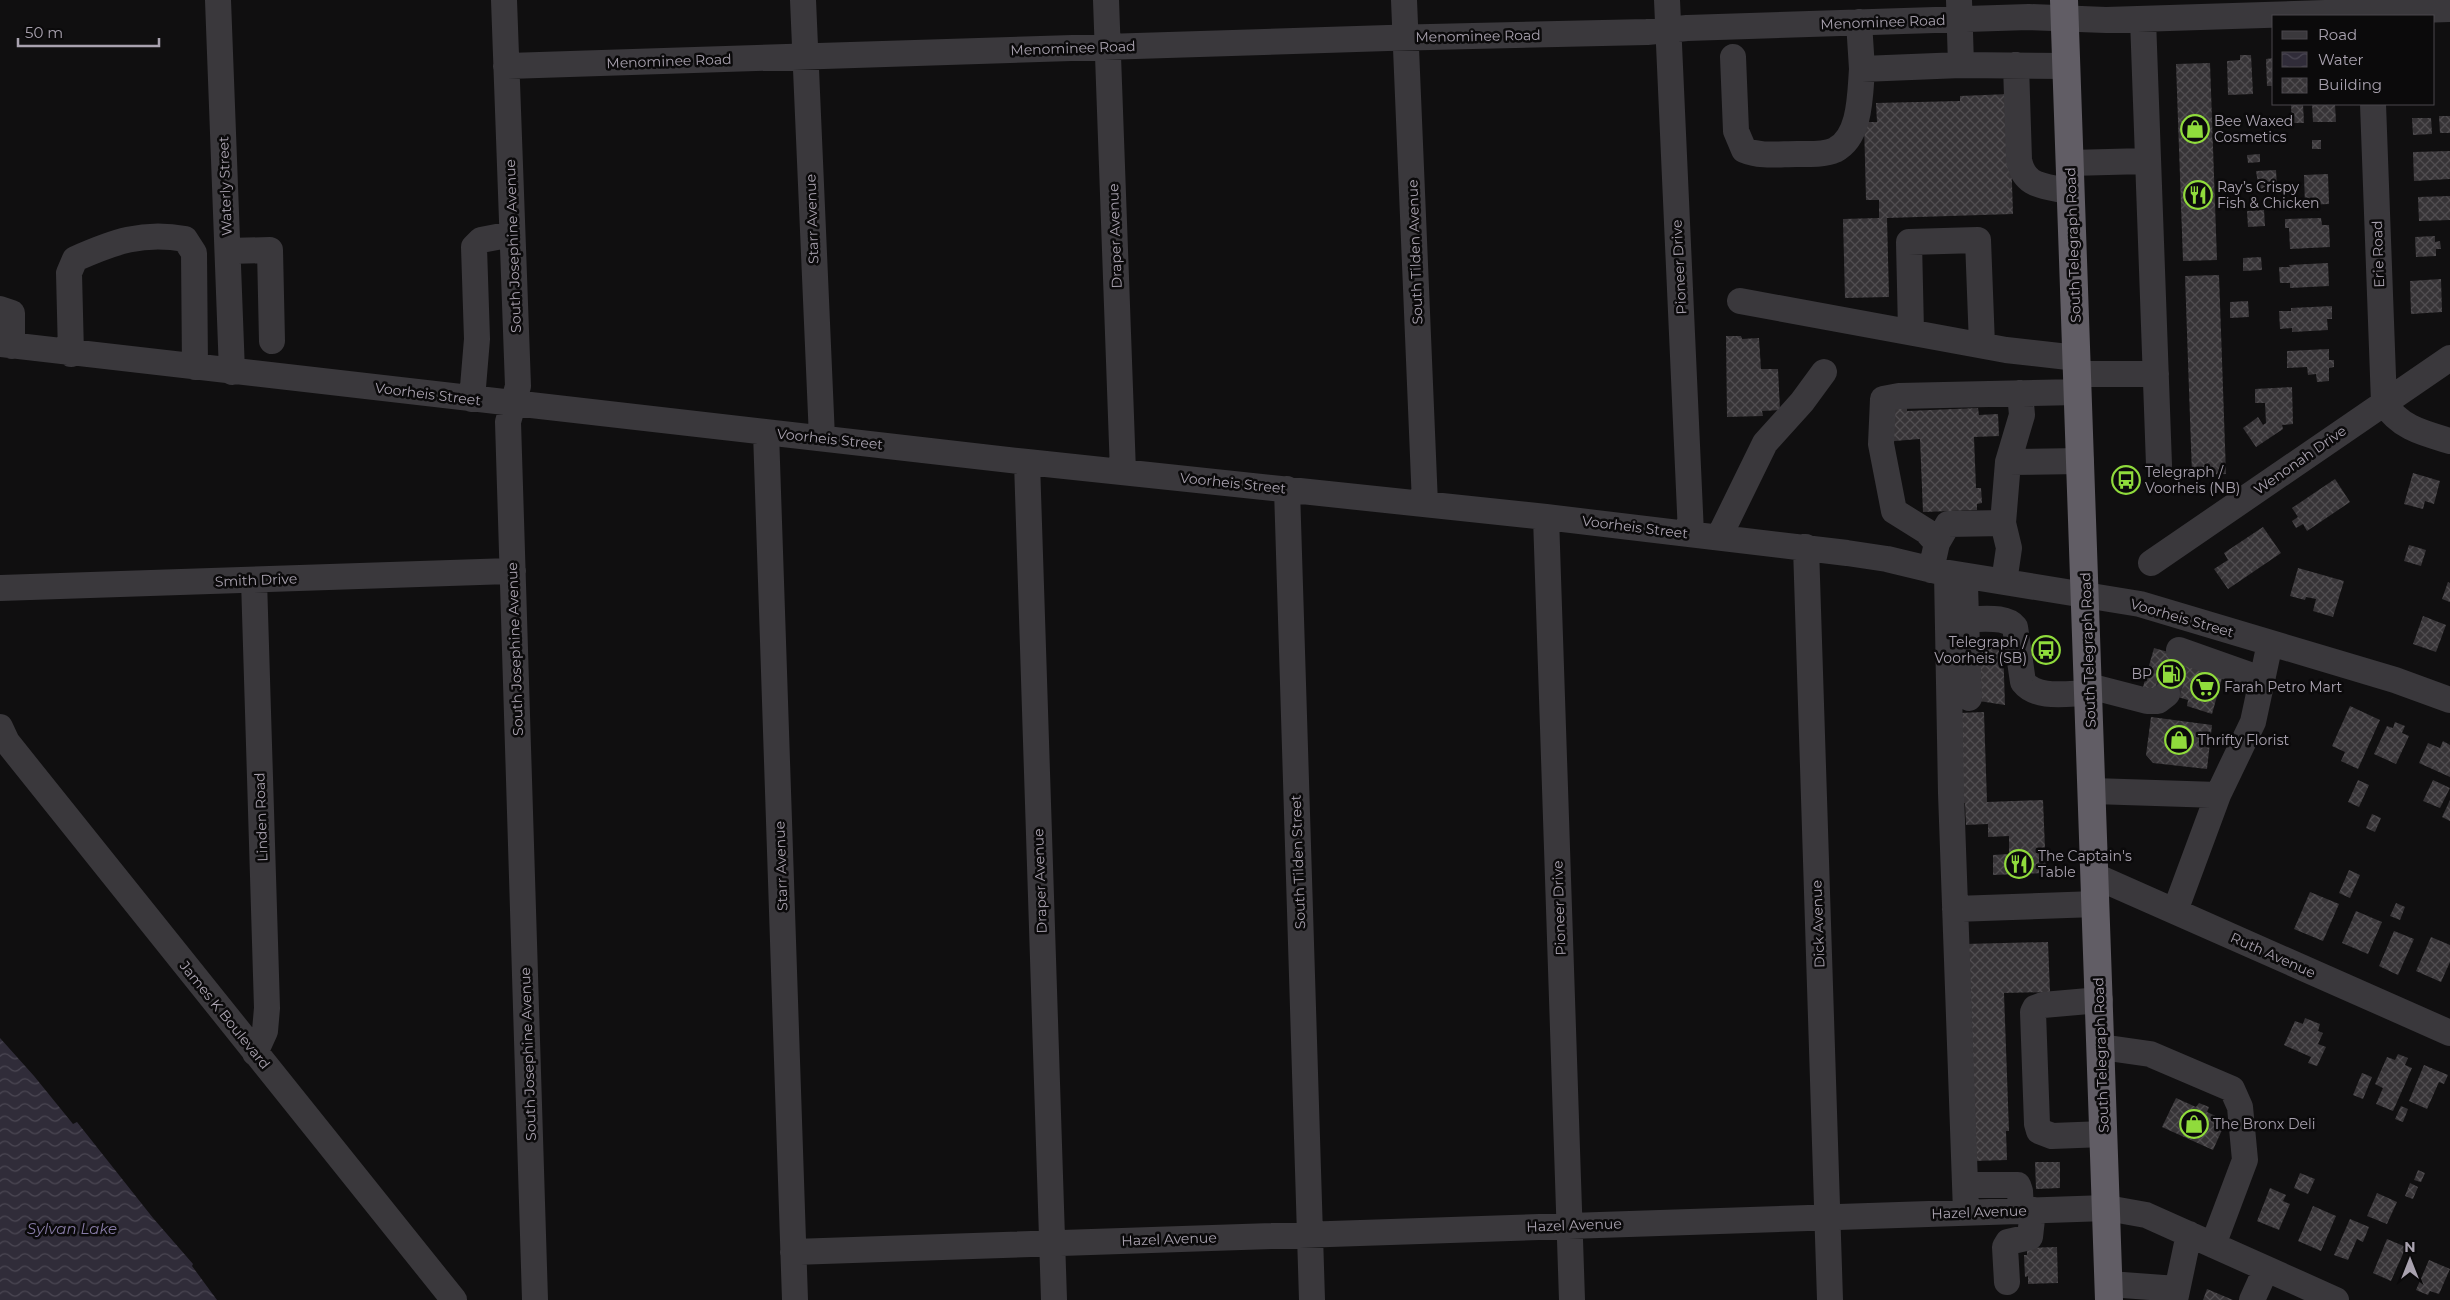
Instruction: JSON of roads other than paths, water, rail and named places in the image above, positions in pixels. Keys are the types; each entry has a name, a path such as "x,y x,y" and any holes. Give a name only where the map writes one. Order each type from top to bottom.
{"highway":[{"name":"South Telegraph Road","path":"2065,9 2109,1292"}],"street":[{"name":"Waterly Street","path":"218,0 232,372"},
{"name":"South Josephine Avenue","path":"504,0 518,386 508,422 536,1300"},
{"name":"Starr Avenue","path":"803,0 822,438"},
{"name":"Draper Avenue","path":"1106,0 1123,472"},
{"name":"South Tilden Avenue","path":"1404,0 1425,504"},
{"name":"Pioneer Drive","path":"1667,0 1691,534"},
{"name":"Menominee Road","path":"506,66 1668,30 1859,22 1959,10 2030,17 2065,9 2142,19 2272,16"},
{"name":"Menominee Road","path":"2324,15 2450,9"},
{"path":"1959,10 1961,65"},
{"path":"2142,19 2146,161 2160,465"},
{"path":"1733,57 1736,131 1744,150 1756,154 1820,154 1834,151 1845,144 1852,131 1859,105 1862,69 1859,22"},
{"path":"1862,69 1961,65 2067,66"},
{"path":"2016,65 2019,160 2022,173 2028,181 2071,192"},
{"name":"Erie Road","path":"2373,105 2384,403"},
{"path":"2070,163 2146,161"},
{"path":"472,399 478,340 474,247 481,240 512,234"},
{"path":"71,354 69,273 75,259 114,242 165,235 185,238 194,253 195,367"},
{"path":"1911,331 1909,242 1978,240 1982,345"},
{"path":"228,251 270,250 272,341"},
{"path":"1740,301 1982,345 2078,375"},
{"path":"0,309 12,313 6,345"},
{"name":"Voorheis Street","path":"6,345 71,354 1027,462 1546,517 1806,547 1887,559 1948,573 2140,604 2395,680 2450,700"},
{"name":"Wenonah Drive","path":"2151,563 2450,358"},
{"path":"1719,537 1765,443 1802,402 1824,372"},
{"path":"1969,698 1966,619 1937,543 1926,531 1894,512 1881,444 1883,399 1899,396 2020,393 2078,375 2156,374"},
{"path":"2004,582 2009,548 2003,523 2008,462 2022,415 2020,393"},
{"path":"2384,403 2395,418 2411,429 2450,441"},
{"name":"Starr Avenue","path":"766,432 795,1300"},
{"name":"Draper Avenue","path":"1027,462 1054,1300"},
{"path":"2008,462 2080,462"},
{"name":"South Tilden Street","path":"1287,489 1310,1234"},
{"name":"Pioneer Drive","path":"1546,517 1572,1300"},
{"path":"1937,543 1948,524 2003,523"},
{"name":"Dick Avenue","path":"1806,547 1830,1300"},
{"name":"Smith Drive","path":"0,588 512,571"},
{"path":"1948,573 1955,909 1966,1212"},
{"name":"Linden Road","path":"254,580 267,1008 264,1031 254,1053"},
{"path":"2188,618 2179,652 2261,679"},
{"path":"1966,619 2002,620 2010,622 2015,627 2023,682 2027,688 2046,693 2089,689 2147,701 2158,701 2167,694"},
{"path":"2175,911 2218,795 2250,731 2270,643"},
{"name":"James K Boulevard","path":"0,727 6,742 454,1300"},
{"path":"2093,791 2218,795"},
{"name":"Ruth Avenue","path":"2095,876 2450,1033"},
{"path":"1955,909 2096,904"},
{"path":"2100,1000 2043,1005 2035,1008 2033,1012 2037,1124 2039,1131 2052,1136 2104,1134"},
{"path":"2101,1047 2150,1054 2232,1089 2240,1107 2245,1160 2213,1245"},
{"path":"1965,1185 2018,1185 2027,1210 2030,1237 2008,1242 2005,1247 2007,1282"},
{"name":"Hazel Avenue","path":"794,1252 2106,1208 2146,1215 2336,1300"},
{"path":"1310,1234 1312,1300"},
{"path":"2109,1292 2176,1295 2190,1234"},
{"path":"2252,1300 2266,1269"}],"water":[{"name":"Sylvan Lake","path":"0,1038 73,1124 77,1122 153,1218 193,1264 192,1266 217,1300 0,1300"}],"tunnel":[{"path":"2167,694 2178,655"}],"place":[{"name":"Bee Waxed Cosmetics","path":"2195,129"},
{"name":"Ray’s Crispy Fish & Chicken","path":"2198,195"},
{"name":"Telegraph / Voorheis (NB)","path":"2126,480"},
{"name":"Telegraph / Voorheis (SB)","path":"2046,650"},
{"name":"BP","path":"2171,674"},
{"name":"Farah Petro Mart","path":"2205,687"},
{"name":"Thrifty Florist","path":"2179,740"},
{"name":"The Captain's Table","path":"2019,864"},
{"name":"The Bronx Deli","path":"2194,1124"}]}
